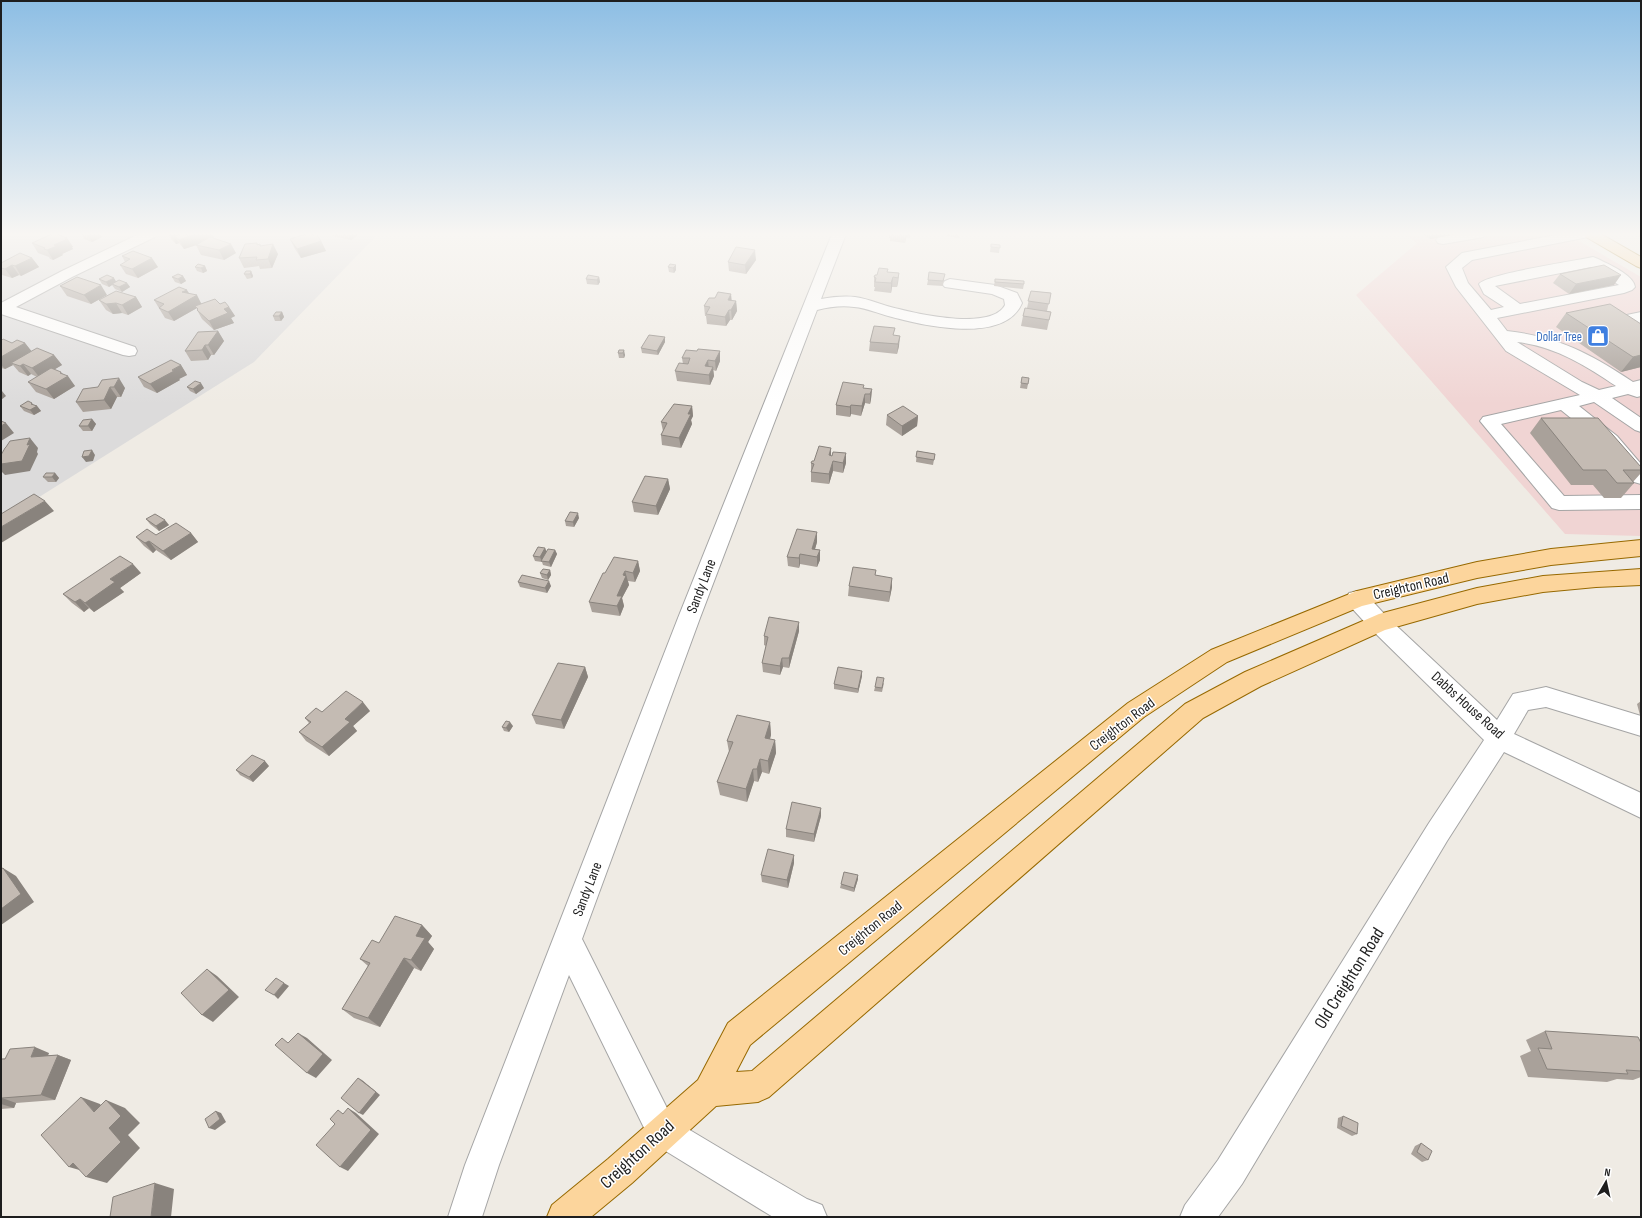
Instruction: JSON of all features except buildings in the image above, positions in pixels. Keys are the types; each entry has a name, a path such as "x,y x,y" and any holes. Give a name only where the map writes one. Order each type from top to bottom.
{"main road":[{"name":"Creighton Road","path":"564,1217 620,1171 662,1131 709,1091 739,1034 1136,710 1219,656 1357,599 1477,570 1551,557 1641,548"},
{"name":"Creighton Road","path":"709,1091 758,1086 1194,711 1253,679 1379,622 1476,596 1543,584 1641,577"}],"street":[{"path":"2,308 35,291"},
{"name":"Sandy Lane","path":"465,1217 482,1164 692,612 816,291"},
{"path":"810,307 827,302 854,302 902,315 948,322 985,322 1000,318 1010,311 1014,303 1011,296 997,291"},
{"path":"1467,291 1512,347 1576,386 1597,396 1641,426"},
{"path":"1492,291 1517,309"},
{"path":"1487,316 1608,291"},
{"path":"2,308 130,351"},
{"path":"1641,317 1628,319 1641,328"},
{"path":"1502,334 1546,342 1595,365 1638,389"},
{"path":"1638,389 1597,396 1489,420 1559,504 1641,502"},
{"path":"1564,403 1610,440 1641,476"},
{"name":"Dabbs House Road","path":"1357,599 1499,738 1641,806"},
{"name":"Old Creighton Road","path":"1197,1217 1230,1172 1438,832 1499,738 1521,700 1546,697 1641,726"},
{"path":"567,940 662,1131 728,1172 797,1212 810,1217"}],"shaded area":[{"path":"1,291 323,291 254,362 1,521"},
{"path":"1361,291 1641,291 1641,536 1565,534 1356,295"}],"place":[{"name":"Dollar Tree","path":"1598,336"}]}
